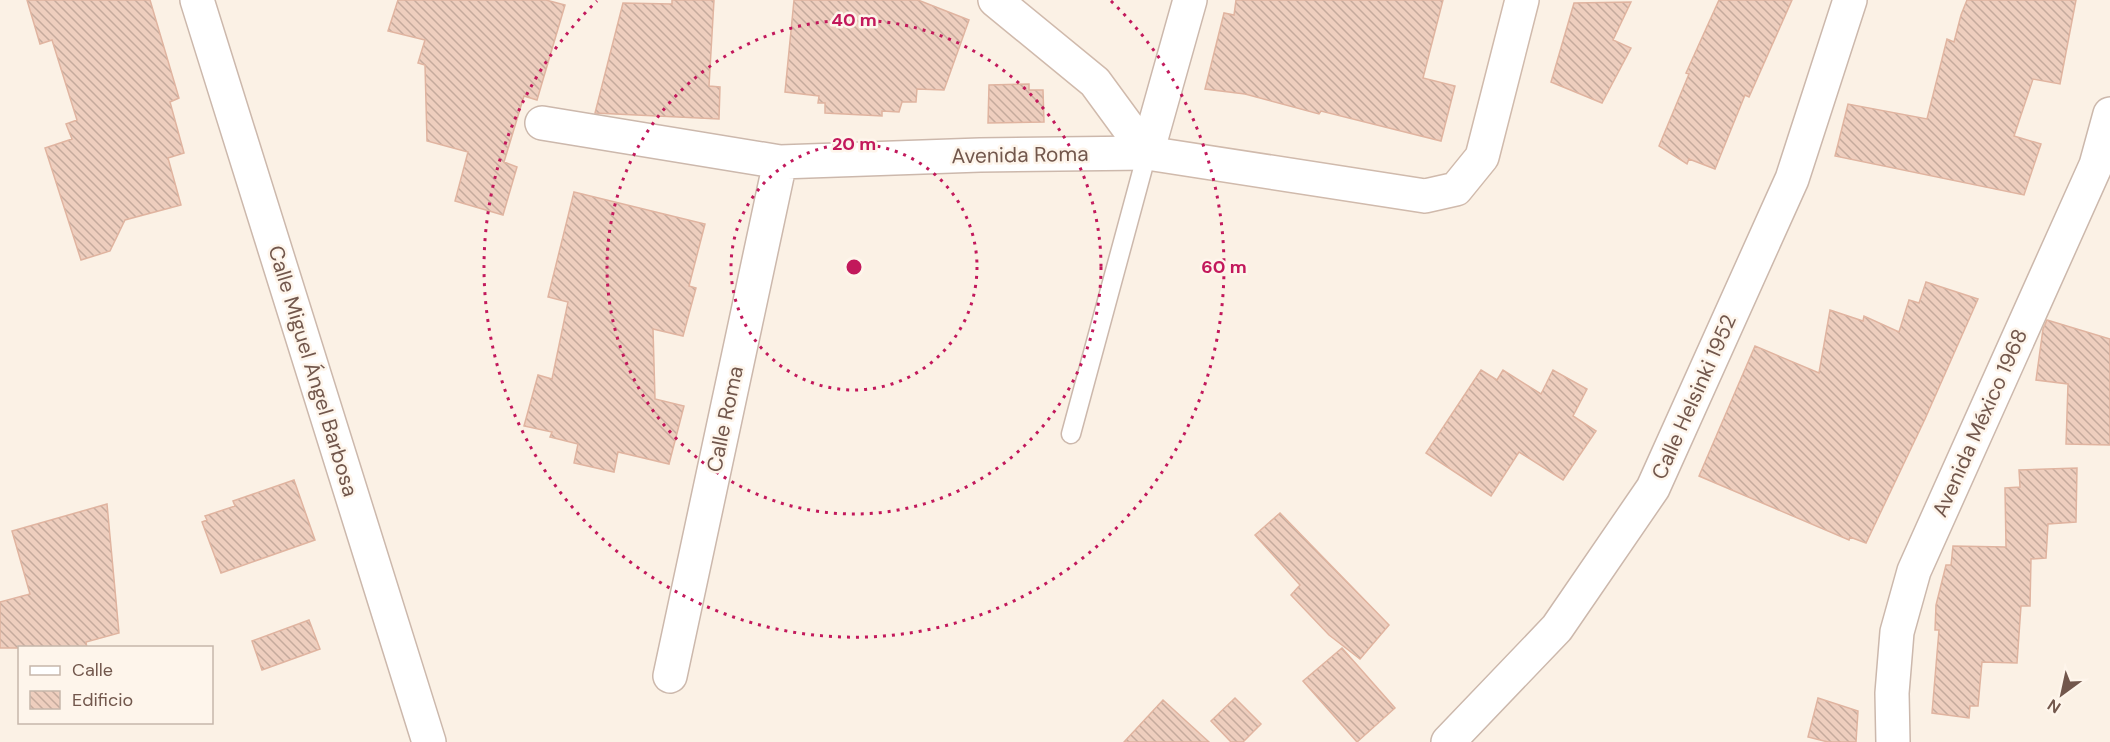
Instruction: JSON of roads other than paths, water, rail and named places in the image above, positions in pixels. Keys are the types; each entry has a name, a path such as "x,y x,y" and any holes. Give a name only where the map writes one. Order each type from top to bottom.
{"street":[{"name":"Calle Miguel Ángel Barbosa","path":"197,0 429,742"},
{"path":"995,0 1095,82 1147,153"},
{"path":"1147,153 1190,0"},
{"name":"Avenida Roma","path":"542,123 780,162 980,155 1147,153 1425,196 1456,189 1482,157 1522,0"},
{"name":"Calle Helsinki 1952","path":"1448,742 1557,628 1653,488 1792,179 1850,0"},
{"name":"Avenida México 1968","path":"1893,742 1892,693 1897,632 1914,571 2096,165 2110,114"},
{"name":"Calle Roma","path":"670,676 780,162"}],"lane":[{"path":"1071,434 1147,153"}]}
